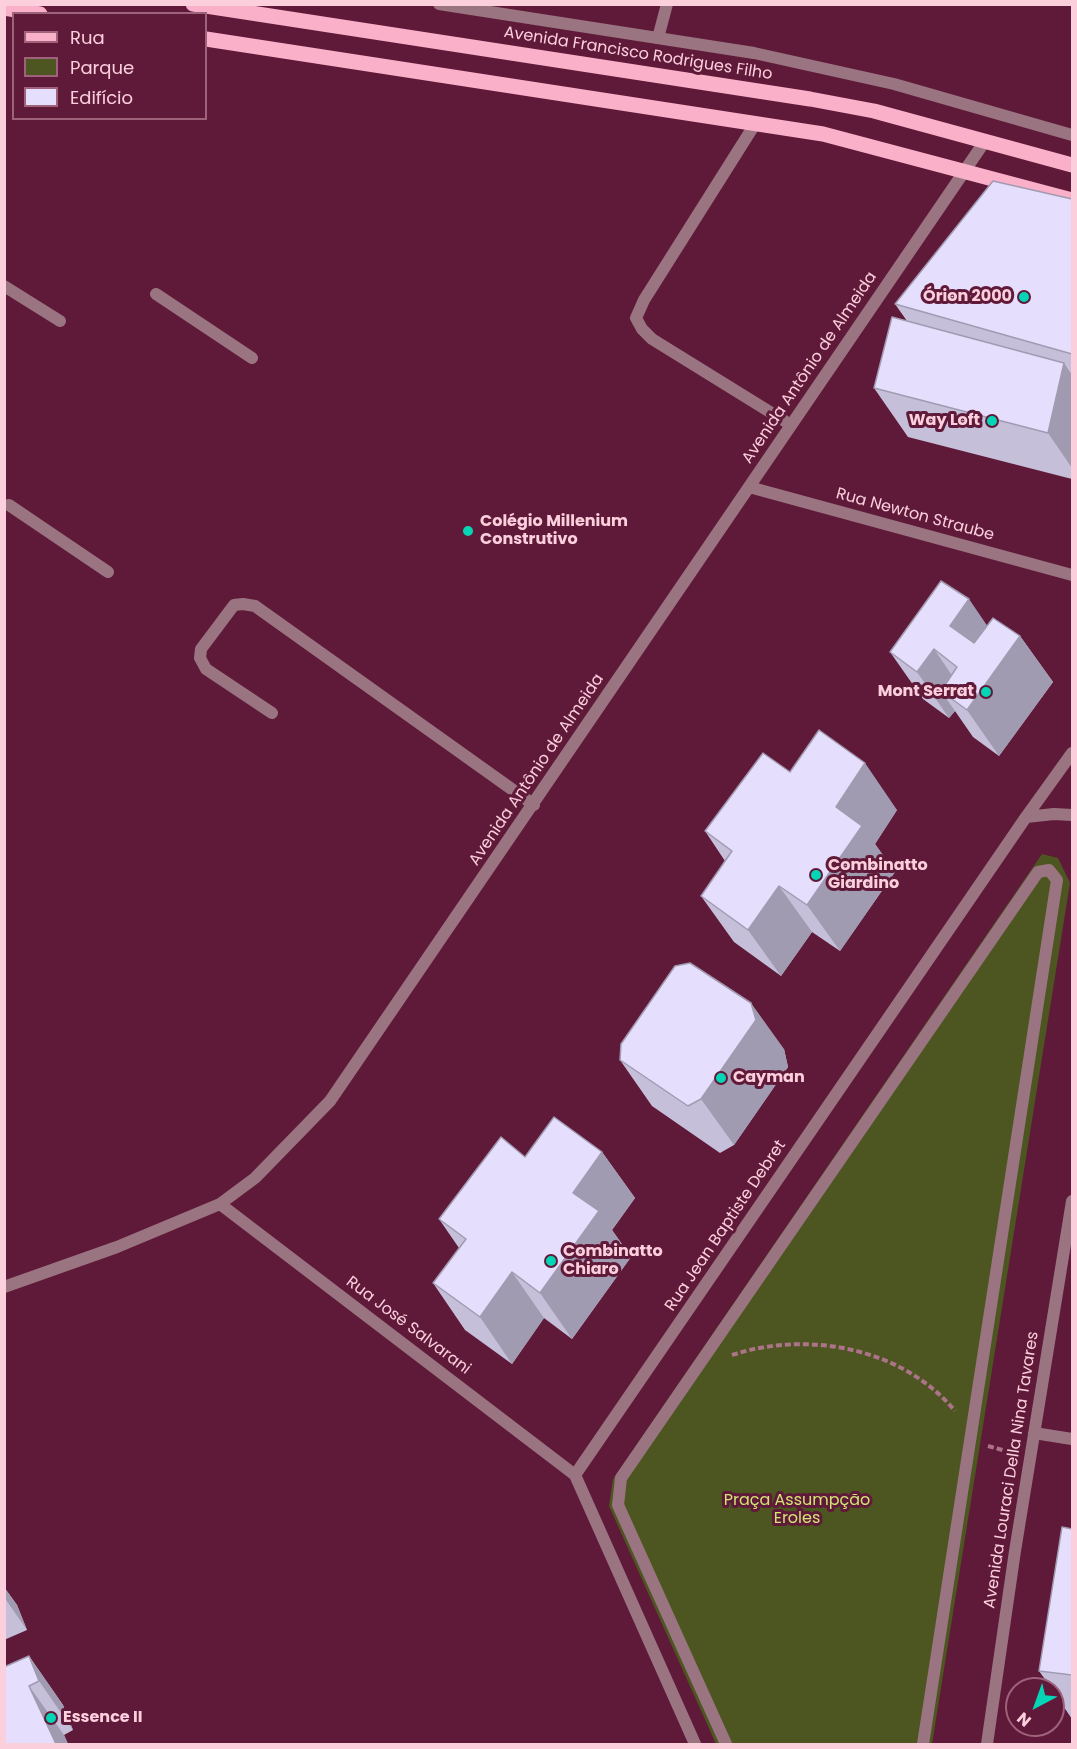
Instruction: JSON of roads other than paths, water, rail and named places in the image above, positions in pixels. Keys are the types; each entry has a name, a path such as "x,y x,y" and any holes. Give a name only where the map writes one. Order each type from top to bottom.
{"main road":[{"name":"Avenida Francisco Rodrigues Filho","path":"193,4 810,99 874,111 1072,165"},
{"path":"4,8 28,12"},
{"path":"207,39 823,134 1072,200"}],"street":[{"path":"439,4 754,52 894,84 1072,135"},
{"path":"658,38 667,4"},
{"path":"755,124 644,300 636,318 642,329 652,339 791,425"},
{"name":"Avenida Antônio de Almeida","path":"4,1287 117,1246 220,1204 255,1178 330,1101 985,141"},
{"path":"4,286 60,321"},
{"path":"156,294 252,358"},
{"name":"Rua Newton Straube","path":"749,487 1072,576"},
{"path":"9,505 108,572"},
{"path":"272,713 206,669 200,658 201,649 234,605 255,606 534,805"},
{"name":"Rua Jean Baptiste Debret","path":"575,1475 1072,753"},
{"path":"1026,817 1072,815"},
{"path":"726,1744 618,1505 621,1478 1038,872 1049,870 1057,880 923,1744"},
{"name":"Avenida Louraci Della Nina Tavares","path":"987,1744 1034,1433 1069,1240 1072,1201"},
{"name":"Rua José Salvarani","path":"220,1204 575,1475"},
{"path":"1034,1433 1072,1438"},
{"path":"575,1475 695,1744"}],"place":[{"name":"Órion 2000","path":"1024,297"},
{"name":"Way Loft","path":"992,421"},
{"name":"Colégio Millenium Construtivo","path":"468,531"},
{"name":"Mont Serrat","path":"986,692"},
{"name":"Combinatto Giardino","path":"816,875"},
{"name":"Cayman","path":"721,1078"},
{"name":"Combinatto Chiaro","path":"551,1261"},
{"name":"Essence II","path":"51,1718"}],"park label":[{"name":"Praça Assumpção Eroles","path":"797,1510"}]}
